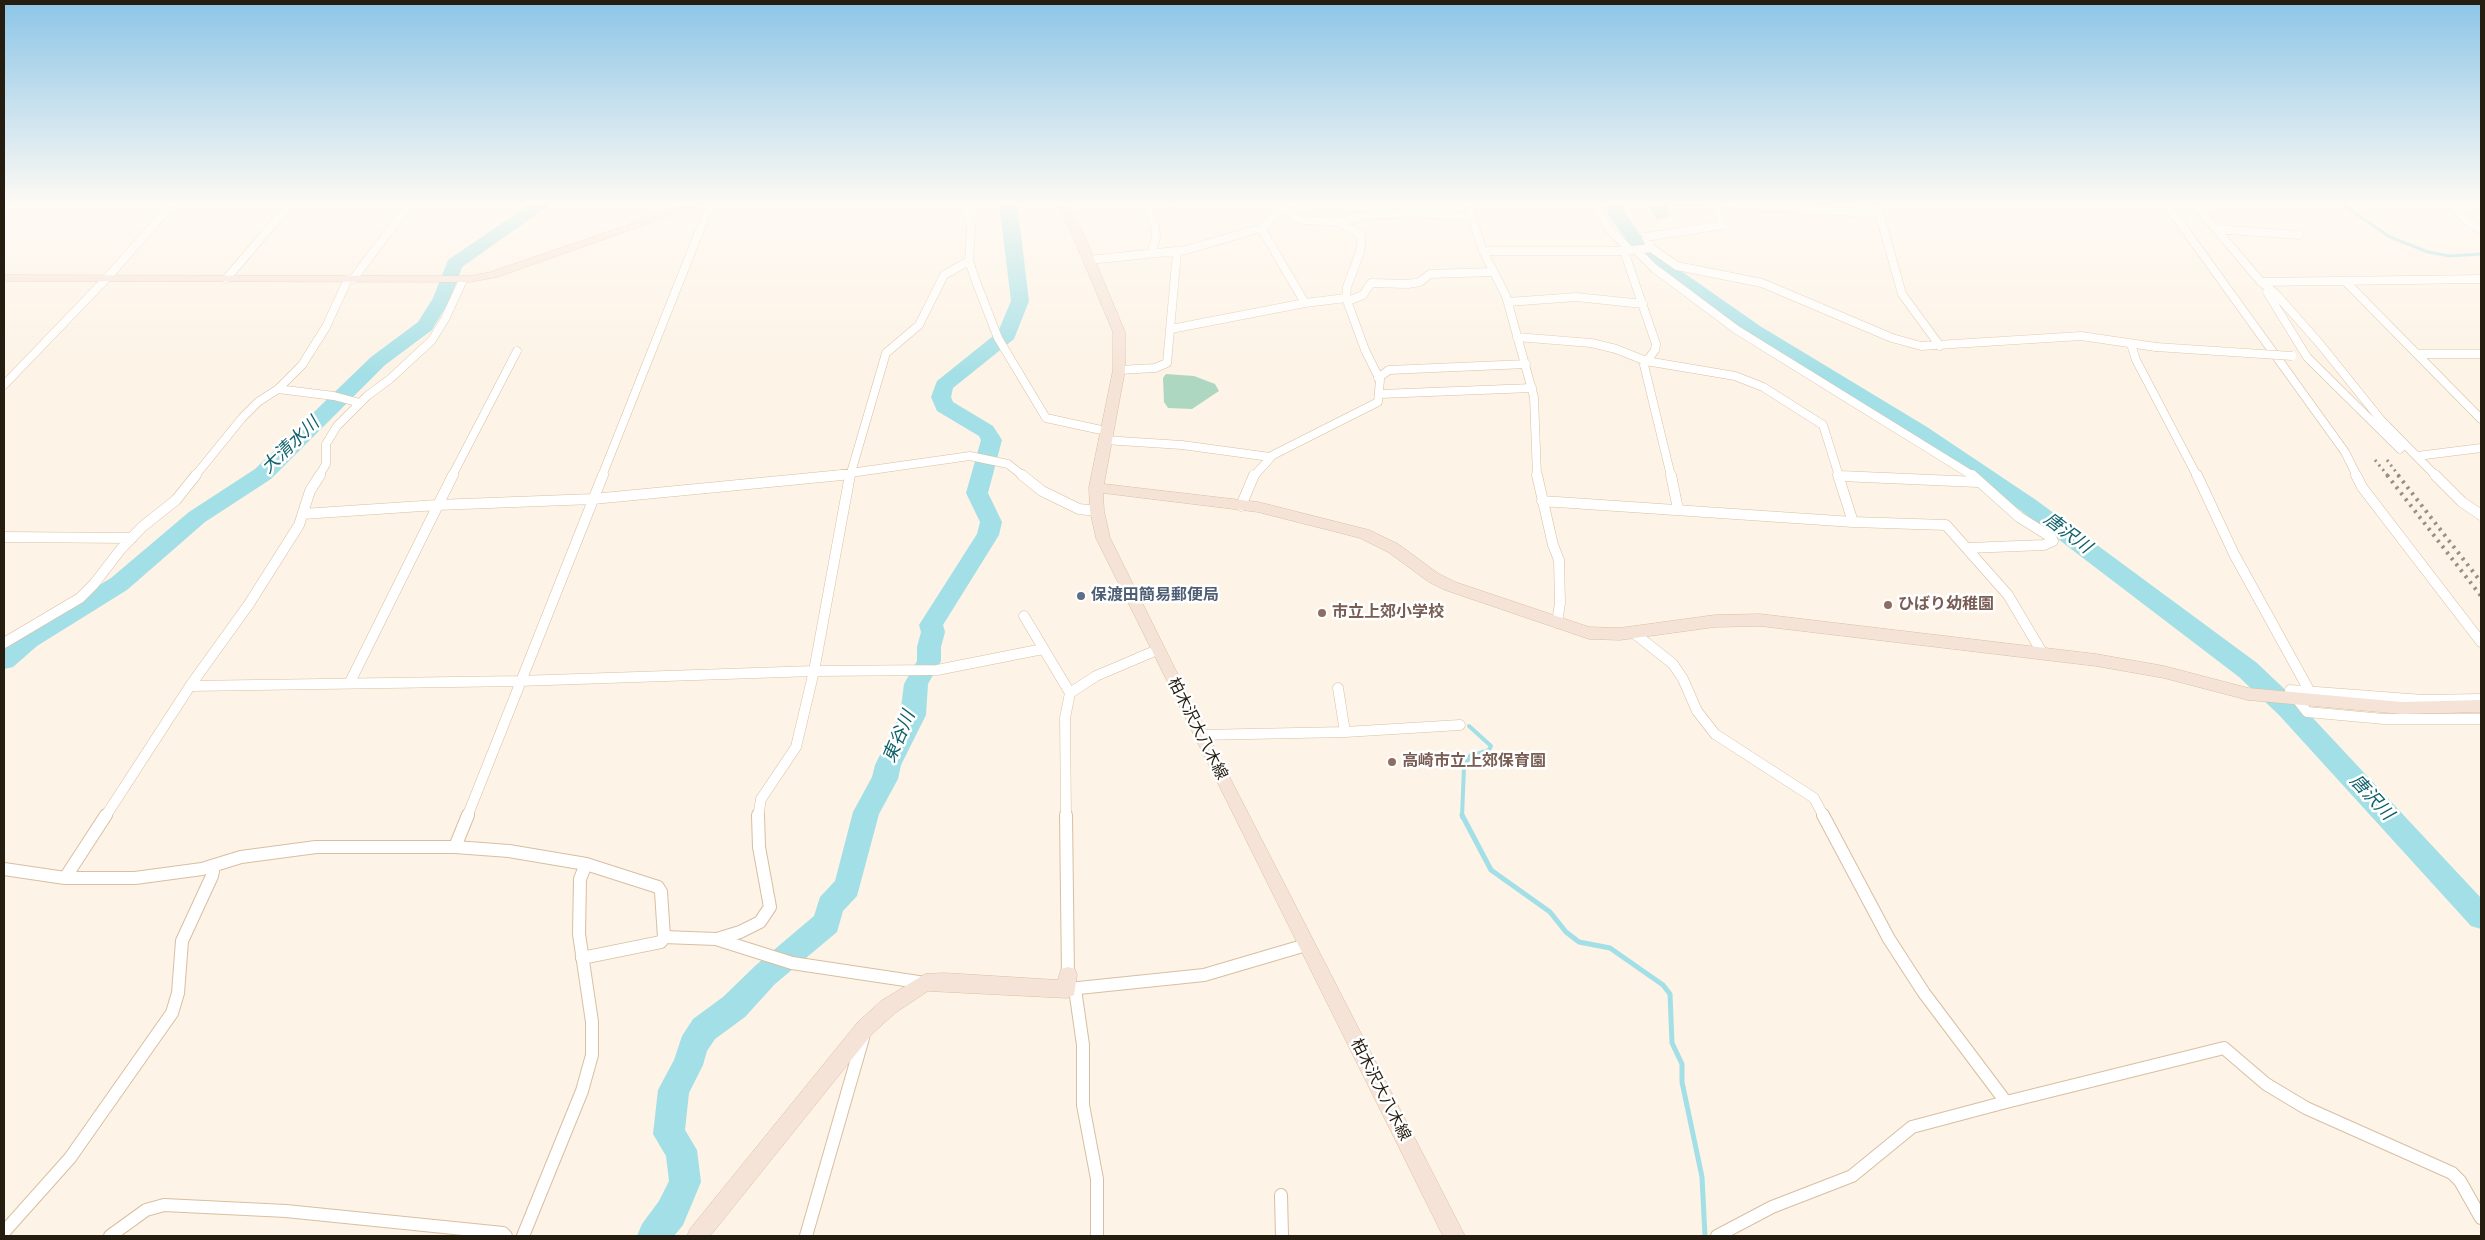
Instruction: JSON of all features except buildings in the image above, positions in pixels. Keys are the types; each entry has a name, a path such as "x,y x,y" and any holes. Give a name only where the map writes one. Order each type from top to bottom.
{"street":[{"path":"4,385 123,260"},
{"path":"226,279 242,260"},
{"path":"4,644 28,627 66,608 80,598 132,538 186,489 242,418 258,402 278,389 307,358 326,327 350,279 365,260"},
{"path":"4,278 459,280 492,275 536,260"},
{"path":"455,847 519,681 688,260"},
{"path":"716,939 740,932 760,922 770,907 759,847 759,807 761,800 796,747 814,671 850,474 886,354 919,325 944,274 969,260 998,338 1046,418 1105,435 1182,445 1215,452 1228,450 1270,457"},
{"name":"柏木沢大八木線","path":"1089,260 1117,323 1120,342 1119,370 1096,487 1097,511 1103,538 1157,650 1454,1236"},
{"path":"1119,370 1155,368 1167,363 1172,329 1176,260"},
{"path":"1280,260 1305,303"},
{"path":"1241,506 1255,472 1270,457 1349,415 1374,405 1380,394 1378,378 1365,350 1347,299 1347,287 1357,260"},
{"path":"1487,260 1508,302 1516,337 1532,388 1537,430 1537,474 1553,545 1559,560 1560,604 1557,623"},
{"path":"1634,260 1643,304 1656,344 1644,365 1664,439 1678,509"},
{"path":"1644,260 1738,330 1972,475 2019,517 2050,536 2054,541 2044,545 1968,548"},
{"path":"1668,260 1677,266 1762,283 1892,338 1921,346 2082,336 2156,347 2306,356"},
{"path":"1893,260 1902,294 1940,346"},
{"path":"2207,260 2345,452 2362,486 2481,642"},
{"path":"2242,260 2261,282 2302,345 2306,356 2416,465 2448,488"},
{"path":"1172,329 1305,303 1347,299 1363,295 1371,283 1408,284 1420,282 1430,274 1492,272"},
{"path":"65,878 190,686 249,604 299,525 310,491 323,473 326,464 326,444 337,426 360,402 413,359 432,340 445,318 459,280"},
{"path":"2261,282 2481,280"},
{"path":"2345,281 2481,419"},
{"path":"2261,282 2276,294 2320,344 2381,420 2462,502 2481,515"},
{"path":"1508,302 1576,297 1643,304"},
{"path":"1516,337 1591,343 1616,349 1646,361 1735,376 1763,387 1782,401 1823,425 1853,522"},
{"path":"2131,344 2136,360 2191,463 2307,712 2384,719 2481,719"},
{"path":"350,682 436,505 517,351"},
{"path":"2418,354 2481,354"},
{"path":"1378,378 1389,370 1526,364"},
{"path":"1380,394 1532,388"},
{"path":"278,389 334,396 360,402"},
{"path":"2416,456 2481,448"},
{"path":"303,514 436,505 593,499 850,474 956,457 979,456 1008,464 1042,491 1063,502 1079,509 1097,511"},
{"path":"1840,476 1978,482"},
{"path":"1096,487 1277,511 1364,534 1393,548 1434,578 1450,586 1557,623 1589,632 1634,633 1715,621 1760,620 2096,660 2164,672 2248,694 2265,696 2423,700 2481,699"},
{"path":"1542,501 1853,522 1946,525 2008,595 2043,654"},
{"path":"4,536 132,538"},
{"path":"1024,616 1070,693 1065,718 1070,984 1083,1046 1083,1105 1097,1179 1096,1236"},
{"path":"1634,633 1673,664 1683,679 1702,718 1715,734 1814,798 1889,939 1924,993 2006,1102"},
{"path":"190,686 350,682 519,681 814,671 936,670 1043,649"},
{"path":"1070,693 1096,676 1157,650"},
{"path":"1338,688 1345,732"},
{"path":"2298,696 2381,707 2481,706"},
{"path":"1200,735 1345,732 1460,725"},
{"path":"4,869 65,878 135,878 214,866 241,857 316,847 455,847 509,851 586,864 658,887 661,892 664,937 661,942 582,958"},
{"path":"523,1236 582,1091 592,1055 592,1022 579,934 580,879 586,864"},
{"path":"4,1230 70,1158 172,1013 178,993 182,941 212,876 214,866"},
{"path":"664,937 716,939 792,963 925,983 1070,984 1204,975 1306,945"},
{"path":"698,1236 865,1028 888,1007 925,983"},
{"path":"806,1236 865,1028"},
{"path":"1717,1236 1772,1207 1852,1176 1912,1127 2224,1048 2266,1084 2306,1108 2452,1173 2460,1181 2481,1218"},
{"path":"1281,1195 1282,1236"},
{"path":"110,1236 146,1210 164,1205 286,1211 503,1234 506,1236"}],"green space":[{"path":"1166,374 1194,376 1215,384 1219,391 1192,409 1168,408 1164,402 1163,378"}],"waterway":[{"name":"大清水川","path":"4,660 28,640 119,584 197,517 263,474 378,361 425,326 442,298 454,264 460,260"},
{"name":"東谷川","path":"654,1236 671,1213 685,1182 681,1150 669,1134 674,1090 688,1065 693,1046 704,1029 734,1007 765,975 827,923 830,906 847,887 866,812 885,779 888,765 913,715 916,684 929,661 929,647 933,632 931,625 988,535 991,522 977,493 992,440 986,431 944,406 941,397 944,385 1007,335 1020,301 1015,260"},
{"name":"唐沢川","path":"1656,260 1753,330 1920,432 2028,505 2248,670 2288,708 2481,917"},
{"path":"1462,815 1464,767 1470,756 1489,750 1491,746 1469,726"},
{"path":"1462,815 1491,870 1550,912 1566,932 1579,942 1610,948 1663,985 1670,994 1672,1043 1682,1064 1682,1082 1702,1177 1705,1236"}],"railway":[{"path":"2375,460 2388,476"},
{"path":"2387,460 2399,476"},
{"path":"2387,475 2481,596"},
{"path":"2398,475 2481,582"}],"place":[{"name":"保渡田簡易郵便局","path":"1081,596"},
{"name":"ひばり幼稚園","path":"1888,605"},
{"name":"市立上郊小学校","path":"1322,613"},
{"name":"高崎市立上郊保育園","path":"1392,762"}]}
